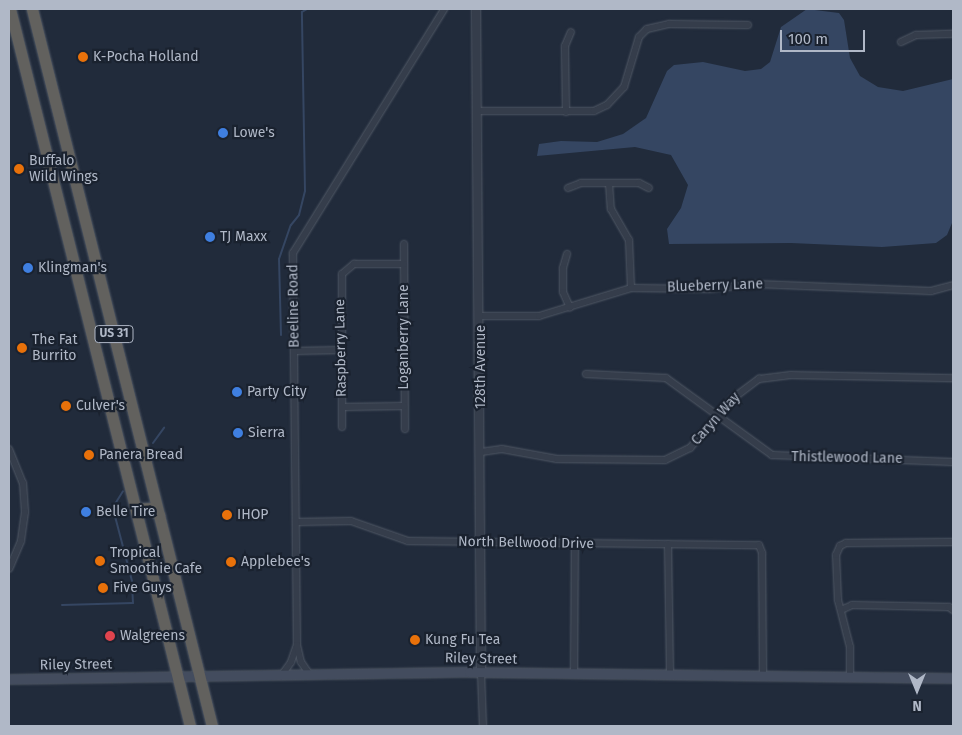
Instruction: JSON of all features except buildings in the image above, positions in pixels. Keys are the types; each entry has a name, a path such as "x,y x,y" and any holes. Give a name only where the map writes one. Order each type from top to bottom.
{"highway":[{"name":"US 31","path":"10,9 190,726"},
{"name":"US 31","path":"32,9 212,726"},
{"path":"46,150 56,155 68,154"},
{"path":"136,509 147,507 159,514"}],"main road":[{"name":"Riley Street","path":"9,679 481,672 574,675 953,678"}],"street":[{"name":"Beeline Road","path":"310,675 301,662 297,645 294,253 444,9"},
{"name":"128th Avenue","path":"476,9 481,316 482,726"},
{"path":"478,111 594,111 615,98 626,83 639,37 652,26 748,25"},
{"path":"566,112 566,46 571,32"},
{"path":"901,42 916,35 953,34"},
{"path":"568,188 581,182 638,183 649,188"},
{"path":"609,183 610,209 629,240 631,288"},
{"name":"Loganberry Lane","path":"404,244 405,429"},
{"path":"568,254 563,268 564,292 570,308"},
{"name":"Raspberry Lane","path":"342,427 341,284 345,270 360,264 404,264"},
{"name":"Blueberry Lane","path":"481,316 539,316 631,288 709,289 756,284 931,292 953,285"},
{"path":"294,351 342,350"},
{"name":"Thistlewood Lane","path":"586,374 666,378 772,456 953,462"},
{"name":"Caryn Way","path":"481,452 502,449 557,459 665,460 690,448 718,415 747,386 774,376 953,378"},
{"path":"342,407 404,406"},
{"path":"9,449 22,483 25,512 21,541 9,569"},
{"name":"North Bellwood Drive","path":"296,522 350,521 408,541 759,545 762,553 763,677"},
{"path":"850,677 850,647 841,610 836,555 840,546 846,543 953,542"},
{"path":"574,675 575,544"},
{"path":"668,544 670,675"},
{"path":"841,610 852,605 949,607 953,610"},
{"name":"Beeline Road","path":"281,676 291,662 297,645"}],"water":[{"path":"807,9 839,13 844,20 850,58 860,76 878,87 903,91 953,79 952,223 947,235 936,243 882,247 791,243 669,244 667,229 681,208 688,185 671,155 635,147 537,156 539,144 561,141 597,142 623,134 646,118 667,71 674,65 703,62 745,71 761,69 770,62 781,27"}],"waterway":[{"path":"281,335 279,259 291,225 299,215 305,191 302,12 307,9"},
{"path":"325,9 330,9"},
{"path":"153,443 164,428"},
{"path":"62,605 133,603 132,581 115,516 115,504 123,491"}],"place":[{"name":"K-Pocha Holland","path":"83,57"},
{"name":"Lowe's","path":"223,133"},
{"name":"Buffalo Wild Wings","path":"19,169"},
{"name":"TJ Maxx","path":"210,237"},
{"name":"Klingman's","path":"28,268"},
{"name":"The Fat Burrito","path":"22,348"},
{"name":"Party City","path":"237,392"},
{"name":"Culver's","path":"66,406"},
{"name":"Sierra","path":"238,433"},
{"name":"Panera Bread","path":"89,455"},
{"name":"Belle Tire","path":"86,512"},
{"name":"IHOP","path":"227,515"},
{"name":"Tropical Smoothie Cafe","path":"100,561"},
{"name":"Applebee's","path":"231,562"},
{"name":"Five Guys","path":"103,588"},
{"name":"Walgreens","path":"110,636"},
{"name":"Kung Fu Tea","path":"415,640"}]}
